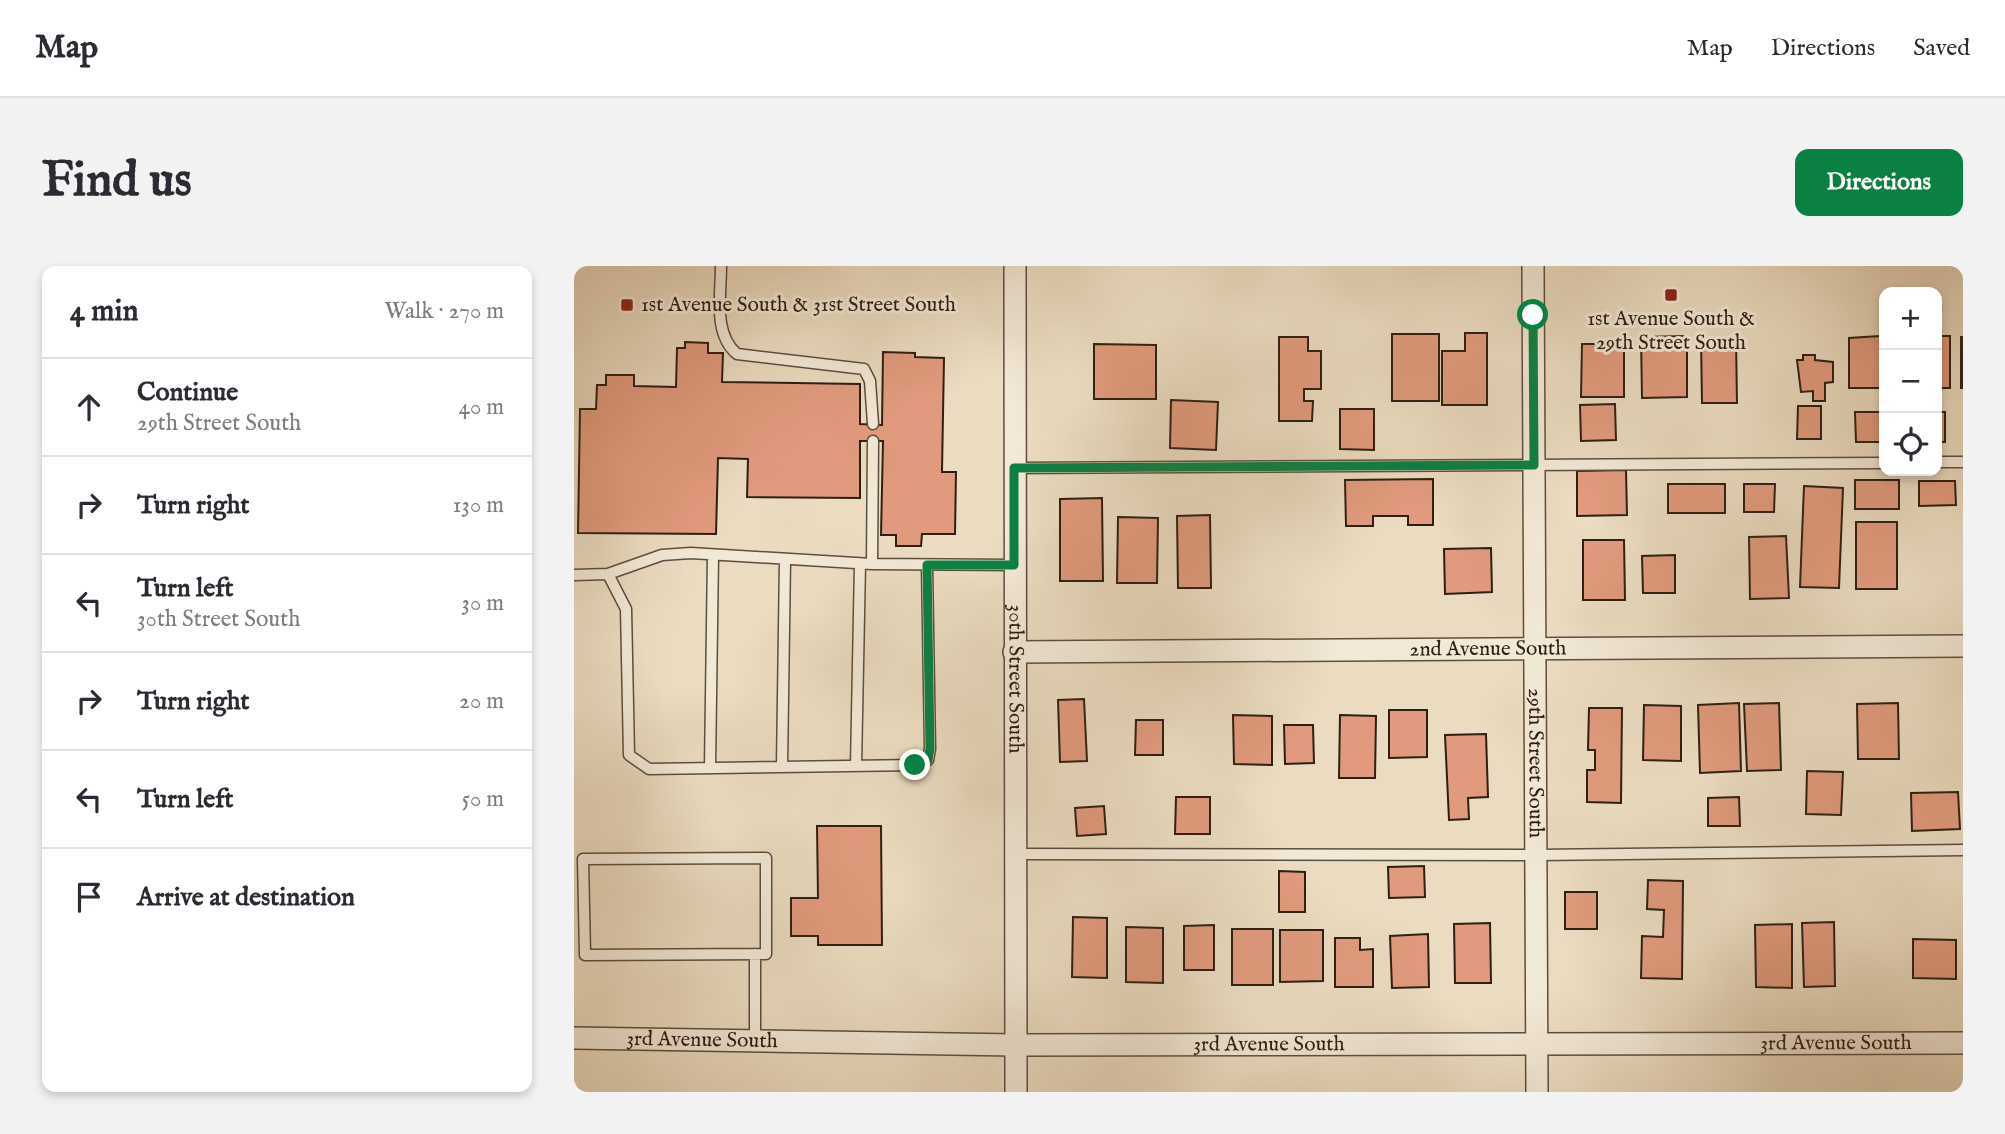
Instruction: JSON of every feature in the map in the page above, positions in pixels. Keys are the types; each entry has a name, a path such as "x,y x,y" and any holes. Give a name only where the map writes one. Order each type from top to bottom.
{"street":[{"name":"30th Street South","path":"1015,266 1016,1092"},
{"name":"29th Street South","path":"1533,266 1537,1092"},
{"name":"2nd Avenue South","path":"1014,652 1963,646"},
{"name":"3rd Avenue South","path":"574,1038 1015,1045 1963,1043"}],"lane":[{"path":"721,266 721,328 726,345 737,354 864,369 870,381 873,424"},
{"path":"872,564 873,441"},
{"path":"1942,463 1963,462"},
{"path":"1014,468 1879,463"},
{"path":"574,575 608,574 662,555 713,555 860,564 1014,565"},
{"path":"710,768 713,555"},
{"path":"782,767 785,559"},
{"path":"856,766 860,564"},
{"path":"608,574 626,609 629,755 649,769 915,765 928,760 927,565"},
{"path":"1016,853 1536,855 1963,850"},
{"path":"766,858 766,954 585,955 579,919 583,859 766,858"},
{"path":"755,954 755,1039"}],"building":[{"path":"1465,333 1487,333 1487,405 1442,405 1442,351 1465,351"},
{"path":"1392,334 1439,334 1439,401 1392,401"},
{"path":"1687,336 1687,397 1642,398 1641,337"},
{"path":"1879,336 1879,388 1849,388 1849,338"},
{"path":"1942,336 1950,336 1950,388 1942,388"},
{"path":"1279,337 1308,337 1308,351 1321,351 1321,389 1304,389 1304,401 1313,401 1312,421 1279,421"},
{"path":"1963,337 1963,388 1961,388"},
{"path":"1701,338 1736,338 1737,403 1702,403"},
{"path":"685,342 708,343 708,353 723,353 722,382 860,384 860,424 882,425 883,352 915,353 915,357 944,358 942,472 956,472 955,534 922,534 921,546 896,546 896,535 881,535 883,441 860,441 860,498 747,497 748,459 718,458 716,534 578,533 580,409 596,409 597,385 606,385 606,375 634,375 634,386 676,387 677,348 685,348"},
{"path":"1094,344 1156,345 1156,399 1094,399"},
{"path":"1582,344 1624,344 1624,397 1581,397"},
{"path":"1803,355 1815,355 1815,360 1833,362 1833,382 1825,383 1825,401 1813,401 1813,391 1801,392 1797,360 1803,360"},
{"path":"1171,400 1218,402 1216,450 1170,448"},
{"path":"1615,404 1616,440 1581,441 1580,405"},
{"path":"1798,406 1821,406 1821,439 1797,439"},
{"path":"1340,409 1374,409 1374,450 1340,449"},
{"path":"1855,412 1879,412 1879,442 1856,442"},
{"path":"1942,412 1945,412 1945,442 1942,442"},
{"path":"1626,470 1627,515 1577,516 1577,471"},
{"path":"1433,479 1433,525 1408,525 1408,516 1373,516 1373,526 1346,526 1345,480"},
{"path":"1855,480 1899,480 1899,509 1855,509"},
{"path":"1919,481 1955,481 1956,505 1919,506"},
{"path":"1668,484 1725,484 1725,513 1668,513"},
{"path":"1744,484 1775,484 1774,512 1744,512"},
{"path":"1804,486 1843,488 1839,588 1800,587"},
{"path":"1102,498 1103,581 1060,581 1060,499"},
{"path":"1210,515 1211,588 1178,588 1177,516"},
{"path":"1118,517 1158,518 1157,583 1117,583"},
{"path":"1856,522 1897,522 1897,589 1856,589"},
{"path":"1786,536 1789,598 1750,599 1749,537"},
{"path":"1583,540 1624,540 1625,600 1583,600"},
{"path":"1491,548 1492,592 1445,594 1444,549"},
{"path":"1675,555 1675,593 1643,593 1642,556"},
{"path":"1084,699 1087,761 1060,762 1058,700"},
{"path":"1739,703 1741,771 1700,773 1698,705"},
{"path":"1779,703 1781,770 1747,771 1744,704"},
{"path":"1898,703 1899,759 1858,759 1857,704"},
{"path":"1644,705 1681,706 1681,761 1643,760"},
{"path":"1589,708 1622,708 1621,803 1587,802 1587,770 1595,770 1595,750 1588,750"},
{"path":"1389,710 1427,710 1427,757 1389,758"},
{"path":"1233,715 1272,716 1272,765 1234,764"},
{"path":"1340,715 1376,716 1375,778 1339,778"},
{"path":"1136,720 1163,720 1163,755 1135,755"},
{"path":"1284,725 1313,725 1314,763 1285,764"},
{"path":"1486,734 1488,797 1468,798 1469,819 1449,820 1445,735"},
{"path":"1807,771 1843,772 1841,815 1806,814"},
{"path":"1958,792 1960,829 1912,831 1911,793"},
{"path":"1176,797 1210,797 1210,834 1175,834"},
{"path":"1739,797 1740,826 1708,826 1708,798"},
{"path":"1104,806 1106,834 1077,836 1075,808"},
{"path":"817,826 881,826 882,945 818,945 818,936 791,936 791,898 818,898"},
{"path":"1424,866 1425,897 1389,898 1388,867"},
{"path":"1279,871 1305,872 1305,912 1279,912"},
{"path":"1648,880 1683,881 1682,979 1641,978 1642,936 1663,937 1664,910 1647,909"},
{"path":"1565,892 1597,892 1597,929 1565,929"},
{"path":"1073,917 1107,918 1107,978 1072,977"},
{"path":"1834,922 1835,986 1804,987 1802,923"},
{"path":"1490,923 1491,983 1455,983 1454,924"},
{"path":"1792,924 1792,988 1756,987 1755,925"},
{"path":"1214,925 1214,970 1184,970 1184,926"},
{"path":"1126,927 1163,928 1163,983 1126,982"},
{"path":"1232,929 1273,929 1273,985 1232,985"},
{"path":"1280,930 1323,930 1323,981 1280,982"},
{"path":"1428,934 1429,987 1392,988 1390,936"},
{"path":"1335,938 1360,938 1360,950 1373,949 1373,987 1335,987"},
{"path":"1913,939 1956,940 1956,979 1913,978"}],"place":[{"name":"1st Avenue South & 29th Street South","path":"1671,295"},
{"name":"1st Avenue South & 31st Street South","path":"627,305"}],"route":[{"path":"915,765 928,760 930,749 927,565 1014,565 1014,468 1534,465 1533,315"}]}
